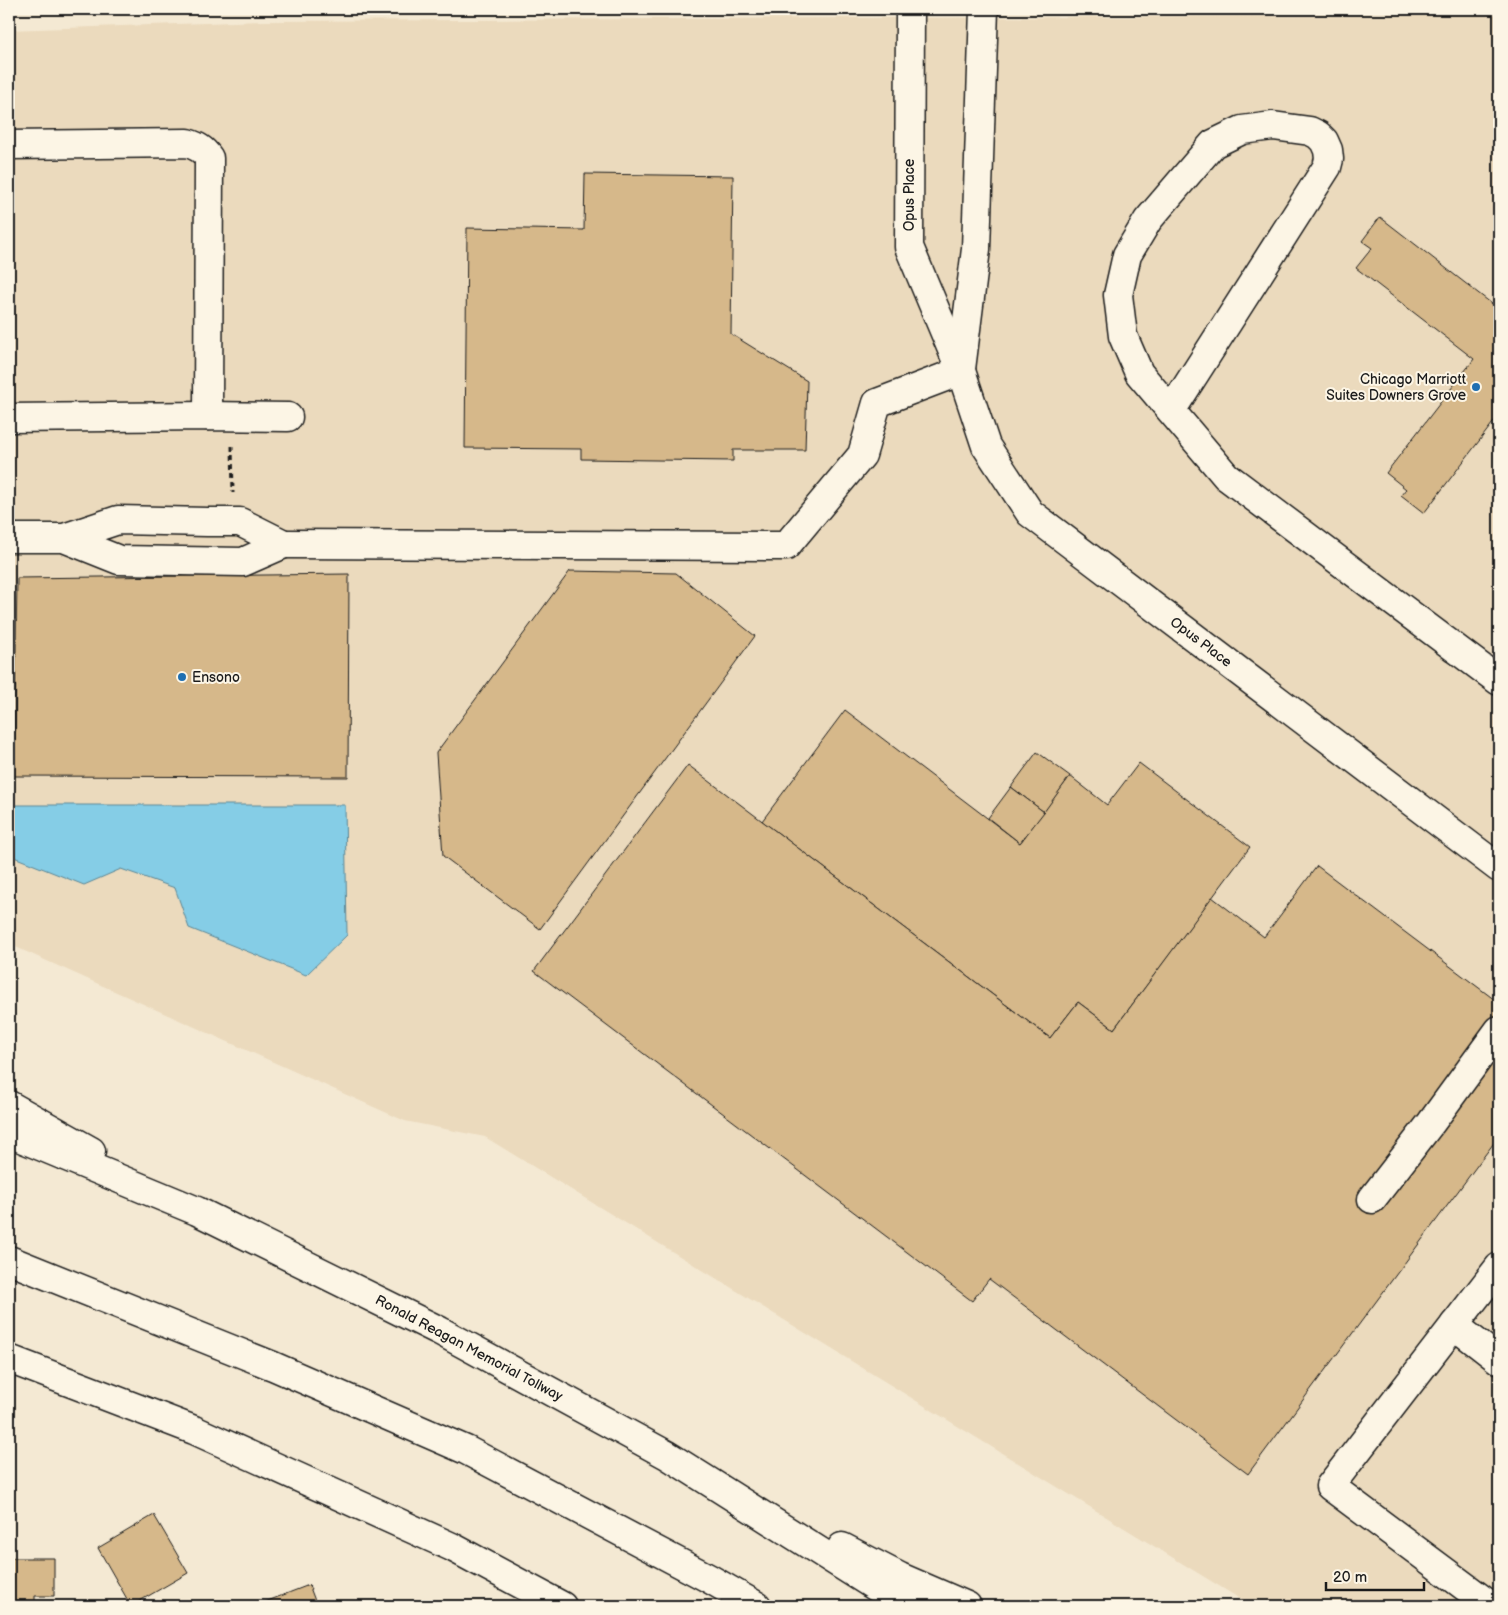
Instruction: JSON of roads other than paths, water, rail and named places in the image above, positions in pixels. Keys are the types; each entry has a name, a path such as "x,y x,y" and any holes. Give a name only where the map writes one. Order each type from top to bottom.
{"main road":[{"name":"Opus Place","path":"910,9 909,248 961,371 986,446 1030,513 1499,868"},
{"name":"Opus Place","path":"961,371 976,249 984,9"},
{"path":"1171,411 1327,168 1328,150 1324,141 1318,135 1310,131 1273,126 1242,130 1212,144 1148,220 1127,255 1118,295 1123,336 1139,373 1171,411 1226,476 1499,681"},
{"path":"9,145 187,144 197,146 204,151 209,158 208,416"},
{"path":"64,538 119,560 243,562 284,544 786,546 862,455 877,403 961,371"},
{"path":"9,418 288,417"},
{"path":"9,538 64,538 118,520 240,522 284,544"},
{"path":"1372,1199 1431,1123 1499,1030"},
{"path":"9,1105 197,1211"},
{"name":"Ronald Reagan Memorial Tollway","path":"9,1133 197,1211 440,1330 667,1455 906,1606"},
{"path":"9,1260 273,1366 466,1450 758,1606"},
{"path":"1492,1606 1330,1486 1499,1267"},
{"path":"1454,1325 1499,1360"},
{"path":"9,1358 194,1430 452,1546 562,1606"},
{"path":"667,1455 900,1577 967,1606"}],"water":[{"path":"9,805 345,805 347,935 306,975 189,928 175,888 121,869 84,885 9,855"}],"place":[{"name":"Chicago Marriott Suites Downers Grove","path":"1476,387"},
{"name":"Ensono","path":"182,677"}]}
